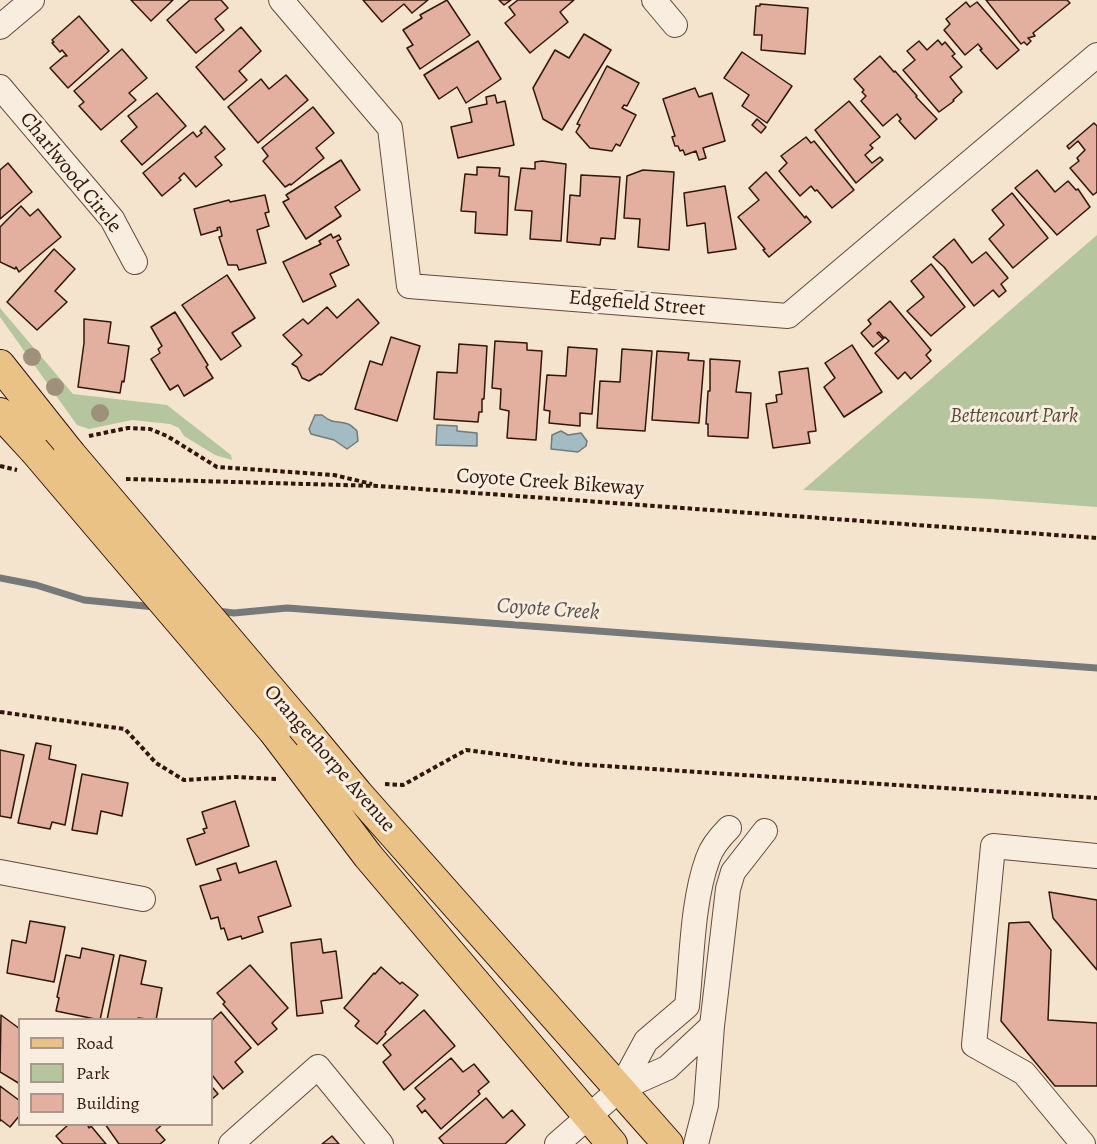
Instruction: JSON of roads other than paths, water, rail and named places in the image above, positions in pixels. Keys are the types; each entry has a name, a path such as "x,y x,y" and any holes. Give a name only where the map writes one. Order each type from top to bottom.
{"main road":[{"name":"Orangethorpe Avenue","path":"0,365 48,454 275,733 368,856 612,1144"},
{"name":"Orangethorpe Avenue","path":"0,413 48,454 309,735 668,1144"}],"street":[{"path":"0,27 32,0"},
{"name":"Edgefield Street","path":"281,0 390,128 409,286 788,316 1097,55"},
{"path":"654,0 675,25"},
{"name":"Charlwood Circle","path":"0,87 112,219 135,262"},
{"path":"620,1089 645,1041 687,1006 699,889 708,857 717,840 729,828"},
{"path":"696,1144 706,1105 712,1026 728,889 733,872 765,831"},
{"path":"1083,1144 1024,1073 975,1046 993,846 1097,856"},
{"path":"0,872 143,899"},
{"path":"557,1144 620,1089 667,1068 712,1026"},
{"path":"231,1144 318,1067 381,1144"}],"water":[{"path":"315,415 322,415 333,421 350,425 357,431 358,441 347,449 334,440 311,434 309,429"},
{"path":"437,425 457,426 457,431 477,433 477,446 436,445"},
{"path":"561,431 568,435 581,433 587,441 586,446 578,452 551,449 552,435"}],"waterway":[{"name":"Coyote Creek","path":"0,578 36,585 84,600 155,607"},
{"name":"Coyote Creek","path":"217,611 234,613 287,608 1097,668"}],"park label":[{"name":"Bettencourt Park","path":"1014,417"}]}
